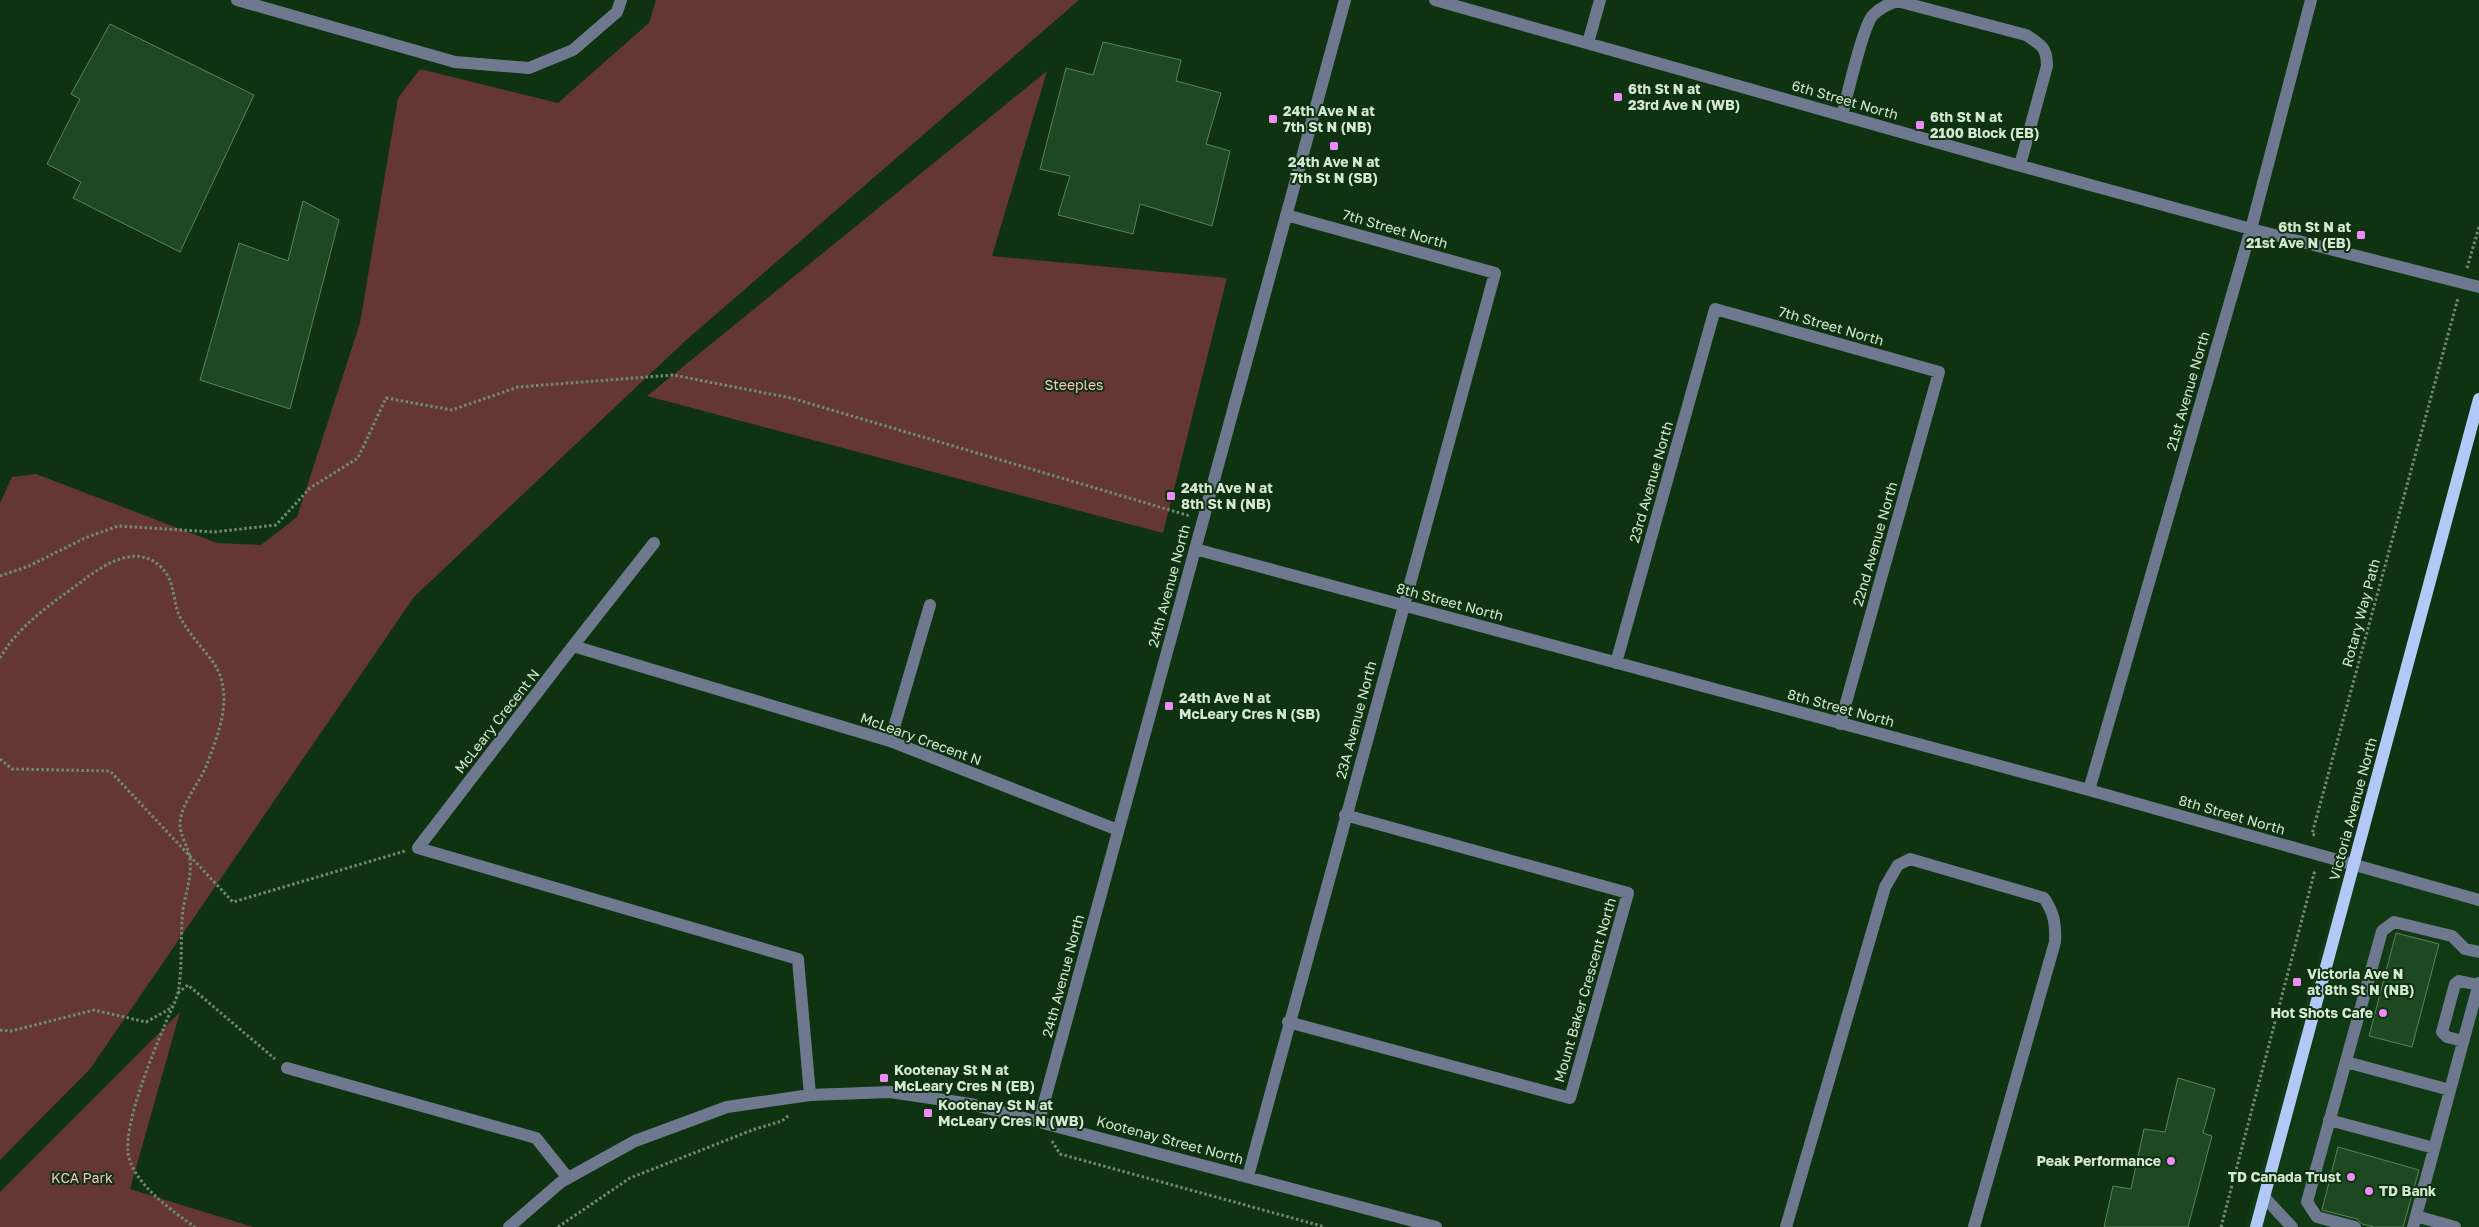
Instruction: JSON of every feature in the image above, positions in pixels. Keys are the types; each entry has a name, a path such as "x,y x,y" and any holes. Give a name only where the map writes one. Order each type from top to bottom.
{"main road":[{"name":"Victoria Avenue North","path":"2256,1227 2479,399"}],"street":[{"path":"237,0 454,62 529,68 573,50 618,12 621,0"},
{"name":"24th Avenue North","path":"1039,1122 1345,0"},
{"name":"6th Street North","path":"1435,0 2020,166 2251,229 2479,287"},
{"path":"1588,43 1600,0"},
{"name":"21st Avenue North","path":"2089,790 2251,229 2311,0"},
{"path":"1842,115 1872,16 1884,6 1897,1 2026,35 2041,45 2047,53 2047,66 2020,166"},
{"name":"7th Street North","path":"1286,215 1495,273"},
{"name":"23A Avenue North","path":"1248,1176 1288,1022 1495,273"},
{"name":"7th Street North","path":"1715,309 1939,372"},
{"name":"23rd Avenue North","path":"1616,663 1715,309"},
{"name":"22nd Avenue North","path":"1840,724 1939,372"},
{"path":"574,646 654,544"},
{"name":"8th Street North","path":"1195,549 2089,790 2479,900"},
{"path":"890,741 930,605"},
{"name":"McLeary Crecent N","path":"418,848 574,646 890,741 1118,830"},
{"name":"Mount Baker Crescent North","path":"1288,1022 1570,1098 1628,893 1345,815"},
{"path":"418,848 798,959 810,1094"},
{"path":"1786,1227 1885,887 1898,865 1910,859 2044,898 2053,911 2056,926 2056,942 1974,1227"},
{"path":"2355,1227 2317,1217 2307,1202 2382,931 2394,922 2452,936 2465,949 2479,952"},
{"path":"2455,1227 2414,1221 2479,984 2459,981 2455,984 2442,1032 2447,1037 2463,1041"},
{"path":"2346,1062 2450,1090"},
{"path":"287,1068 536,1138 568,1178"},
{"name":"Kootenay Street North","path":"509,1227 561,1182 635,1141 727,1107 810,1094 890,1092 970,1104 1436,1227"},
{"path":"2329,1120 2434,1148"},
{"path":"2264,1197 2292,1227"}],"path":[{"name":"Rotary Way Path","path":"2312,834 2462,283 2479,227"},
{"path":"0,576 29,566 85,538 118,526 214,532 276,525 310,488 358,458 386,398 452,410 518,387 673,375 791,398 1203,520"},
{"path":"0,658 7,646 33,618 93,572 121,557 136,556 150,559 160,566 171,581 179,615 195,640 214,664 223,686 222,722 206,767 184,804 179,825 190,857 190,879 184,908 178,993 155,1050 127,1134 128,1156 142,1182 171,1210 194,1227"},
{"path":"0,759 12,769 110,771 232,902 418,848"},
{"path":"2312,834 2321,837"},
{"path":"2221,1227 2319,855 2312,834"},
{"path":"0,1030 12,1031 94,1010 146,1022 168,1010 178,993 188,985 287,1068"},
{"path":"558,1227 630,1178 755,1129 782,1122 810,1094"},
{"path":"1039,1122 1060,1154 1325,1227"}],"shaded area":[{"path":"2344,864 2479,902 2479,1227 2245,1227"}],"green space":[{"path":"656,0 1079,0 685,341 414,597 90,1069 0,1160 0,503 12,477 36,474 217,543 261,545 297,517 360,323 398,98 420,69 558,103 649,23"},
{"name":"Steeples","path":"1047,71 992,256 1227,278 1163,533 647,396"},
{"name":"KCA Park","path":"180,1012 130,1189 253,1227 0,1227 0,1192"}],"building":[{"path":"110,24 254,95 180,252 73,198 81,182 47,164 80,99 71,94"},
{"path":"1103,42 1181,60 1176,81 1221,93 1206,144 1230,151 1212,226 1140,204 1133,234 1058,215 1070,176 1040,169 1066,68 1093,75"},
{"path":"303,201 339,220 290,409 200,380 239,243 288,261"},
{"path":"2396,933 2439,944 2412,1047 2369,1036"},
{"name":"Peak Performance","path":"2178,1078 2215,1089 2203,1133 2212,1136 2188,1227 2104,1227 2113,1186 2131,1189 2144,1129 2165,1132"},
{"name":"TD Bank","path":"2338,1147 2419,1170 2403,1227 2374,1227 2362,1224 2357,1219 2322,1210"}],"place":[{"name":"6th St N at 23rd Ave N (WB)","path":"1618,97"},
{"name":"24th Ave N at 7th St N (NB)","path":"1273,119"},
{"name":"6th St N at 2100 Block (EB)","path":"1920,125"},
{"name":"24th Ave N at 7th St N (SB)","path":"1334,146"},
{"name":"6th St N at 21st Ave N (EB)","path":"2361,235"},
{"name":"24th Ave N at 8th St N (NB)","path":"1171,496"},
{"name":"24th Ave N at McLeary Cres N (SB)","path":"1169,706"},
{"name":"Victoria Ave N at 8th St N (NB)","path":"2297,982"},
{"name":"Hot Shots Cafe","path":"2383,1013"},
{"name":"Kootenay St N at McLeary Cres N (EB)","path":"884,1078"},
{"name":"Kootenay St N at McLeary Cres N (WB)","path":"928,1113"},
{"name":"Peak Performance","path":"2171,1161"},
{"name":"TD Canada Trust","path":"2351,1177"},
{"name":"TD Bank","path":"2369,1191"}]}
